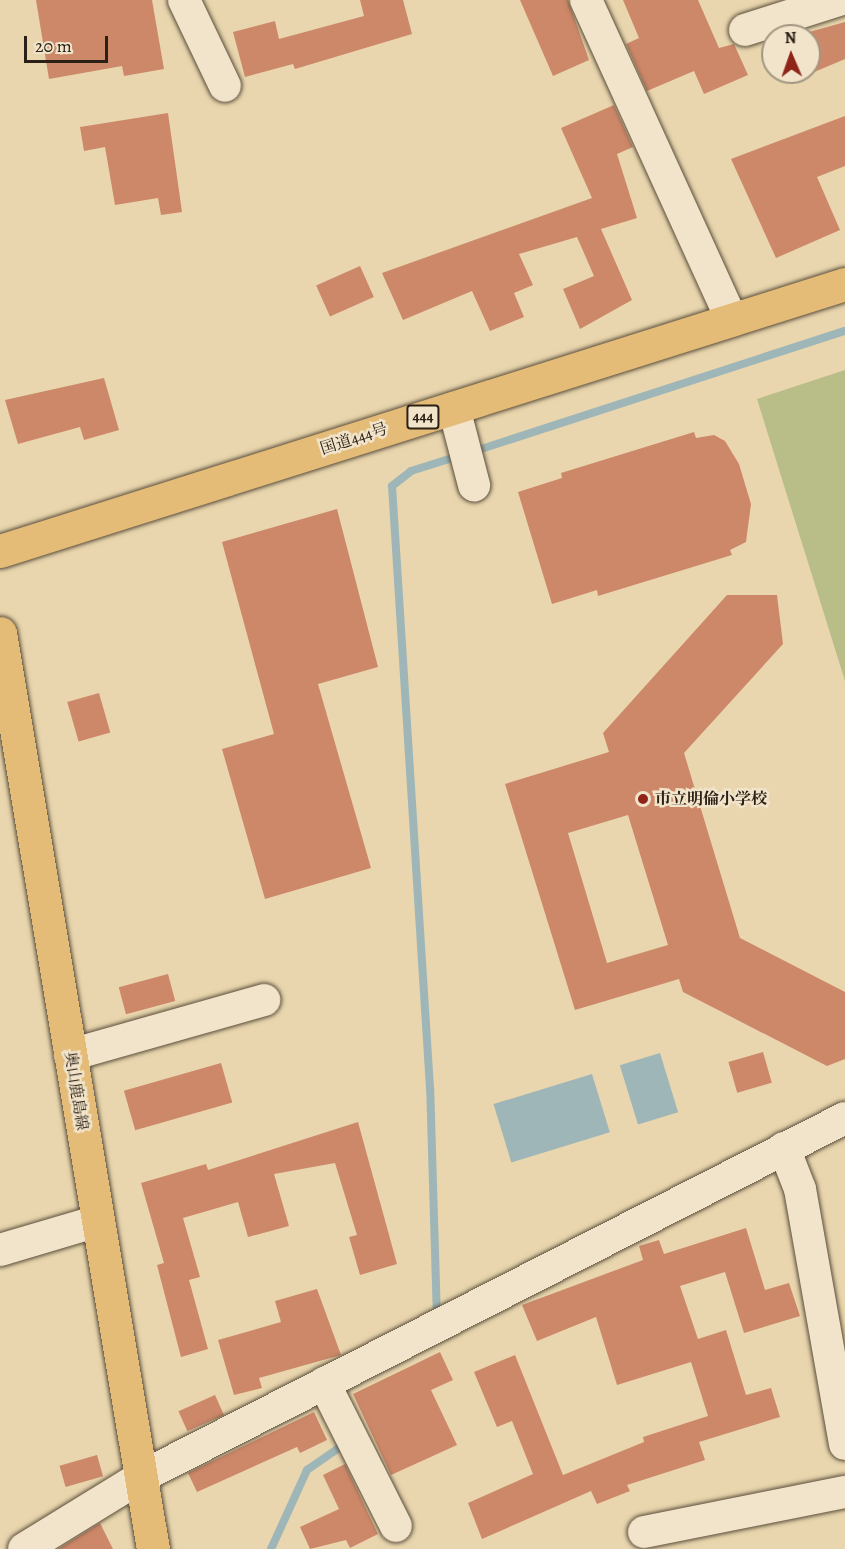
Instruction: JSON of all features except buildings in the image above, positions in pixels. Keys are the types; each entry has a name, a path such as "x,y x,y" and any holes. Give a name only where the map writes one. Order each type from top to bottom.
{"main road":[{"name":"国道444号","path":"0,551 465,449 732,320 845,284"},
{"name":"奥山鹿島線","path":"0,633 153,1549"}],"street":[{"path":"184,0 225,86"},
{"path":"586,0 732,320"},
{"path":"745,30 839,0"},
{"path":"70,1055 264,1000"},
{"path":"24,1549 141,1477 845,1118"},
{"path":"784,1148 800,1190 845,1444"},
{"path":"0,1250 98,1221"},
{"path":"324,1383 355,1438 396,1526"},
{"path":"644,1532 845,1492"}],"green space":[{"path":"845,370 845,681 757,399"}],"water":[{"path":"660,1053 678,1112 638,1125 620,1065"},
{"path":"592,1074 610,1132 511,1162 494,1104"}],"waterway":[{"path":"472,452 845,331"},
{"path":"437,1319 430,1088 392,486 411,471 459,456"},
{"path":"271,1549 307,1470 346,1443"}],"place":[{"name":"市立明倫小学校","path":"643,799"}]}
